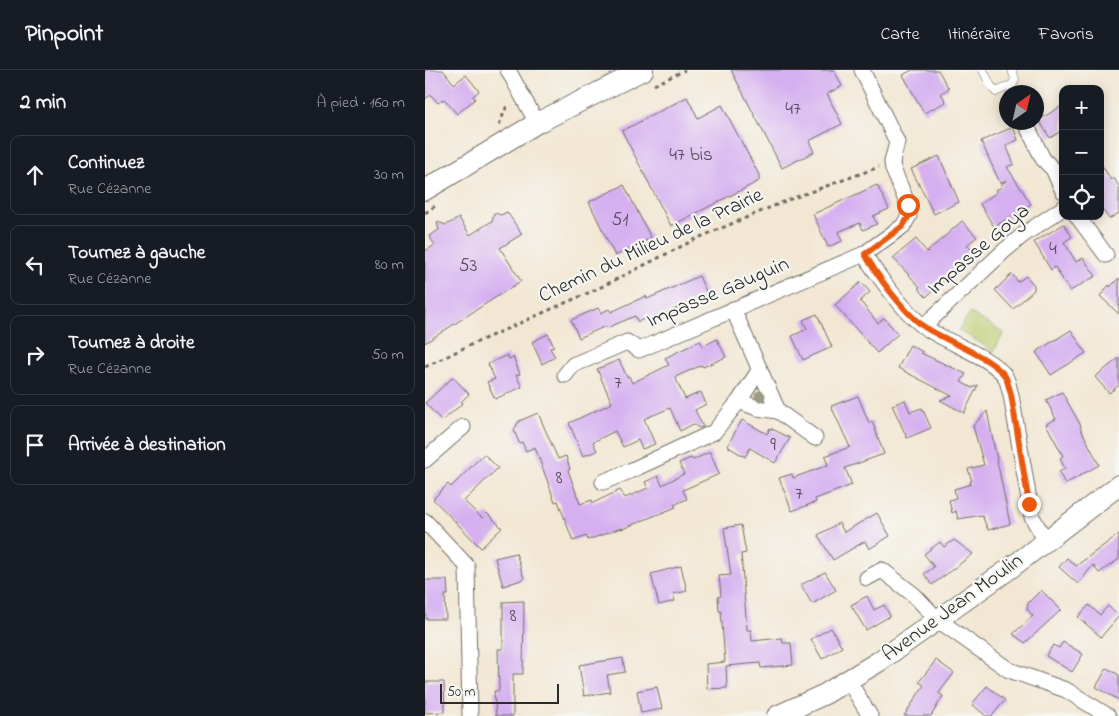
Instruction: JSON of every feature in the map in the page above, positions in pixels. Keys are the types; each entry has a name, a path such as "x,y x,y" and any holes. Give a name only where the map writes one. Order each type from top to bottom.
{"main road":[{"path":"432,197 537,123 647,78"},
{"name":"Avenue Jean Moulin","path":"777,716 825,694 878,662 1046,541 1119,485"}],"street":[{"path":"508,70 537,123"},
{"path":"862,70 897,142 893,162"},
{"path":"1029,130 1043,159 1053,169 1059,182"},
{"name":"Impasse Gauguin","path":"565,375 573,365 627,342 639,350 865,254 903,226 909,216 908,205 893,169 893,162"},
{"name":"Impasse Goya","path":"924,326 1004,251 1023,235 1059,211"},
{"path":"1080,220 1105,256"},
{"path":"865,254 872,268 912,317 924,326 993,365 1006,377 1011,394 1032,517 1046,541"},
{"path":"733,309 778,411"},
{"path":"603,482 714,432 739,401 759,369"},
{"path":"739,401 757,408 778,411 815,438"},
{"path":"425,460 463,427"},
{"path":"425,521 467,566 470,716"},
{"path":"867,578 882,570 914,595 938,620 1009,670 1066,690 1108,716"},
{"path":"849,680 869,716"}],"lane":[{"path":"983,70 991,86 997,92 1013,84 1015,79 1012,70"}],"path":[{"path":"647,78 685,70"},
{"path":"494,131 503,119 509,98"},
{"name":"Chemin du Milieu de la Prairie","path":"425,367 599,288 698,238 788,200 893,162"},
{"path":"425,213 432,197"}],"green space":[{"path":"970,313 1004,333 994,351 958,330"}],"building":[{"path":"425,70 443,70 454,84 466,75 479,91 473,96 475,99 457,114 444,99 438,103 431,95 425,99"},
{"path":"731,70 834,70 842,86 827,94 842,124 809,141 814,152 782,168"},
{"path":"912,70 938,70 949,89 941,93 946,102 924,113 903,75"},
{"path":"687,97 698,118 722,105 759,175 759,181 671,226 622,131"},
{"path":"1059,108 1059,132 1050,138 1044,128 1044,117"},
{"path":"1006,130 1014,130 1018,140 1006,145 1014,164 1007,167 1031,204 994,227 980,204 997,192 996,190 1002,187 1001,185 1007,180 1000,183 981,141"},
{"path":"939,156 959,202 934,214 911,169"},
{"path":"1104,169 1111,180 1114,178 1119,187 1119,213 1109,219 1104,212"},
{"path":"624,185 651,238 615,256 589,202"},
{"path":"877,185 889,209 873,216 877,224 863,230 860,223 838,232 842,241 828,247 813,214"},
{"path":"507,212 522,234 500,248 521,281 425,343 425,251 435,245 429,236 439,230 437,222 446,225 459,218 470,235 492,221 494,213 501,215"},
{"path":"962,221 977,237 967,245 977,255 967,264 965,262 926,297 918,288 920,287 893,258 916,239 927,252"},
{"path":"1064,224 1072,237 1064,242 1076,262 1083,258 1096,276 1070,291 1055,267 1051,270 1034,242"},
{"path":"1012,274 1018,282 1026,276 1034,285 1034,290 1013,309 995,290"},
{"path":"699,276 707,294 648,322 646,318 638,322 635,316 579,338 571,320 598,308 601,313 609,309 611,312 646,296 647,299"},
{"path":"1119,278 1119,314 1100,296 1109,285 1110,287"},
{"path":"861,282 870,292 860,301 878,323 884,318 898,334 877,353 835,305"},
{"path":"817,314 832,347 803,360 792,336 807,329 803,320"},
{"path":"1071,330 1086,353 1051,375 1036,352"},
{"path":"548,334 554,347 550,348 555,357 542,364 532,342"},
{"path":"717,339 726,357 675,377 685,399 701,392 706,404 695,410 703,427 699,428 693,424 680,431 670,408 644,419 655,444 642,449 638,440 623,447 615,431 593,442 597,451 583,456 569,423 612,403 597,369 619,360 632,383 669,365 665,358 700,341 703,346"},
{"path":"910,345 923,352 921,353 966,374 961,382 972,388 978,385 964,413 940,400 952,396 898,368"},
{"path":"507,355 509,359 513,357 520,374 516,375 522,387 495,399 487,382 495,379 488,364"},
{"path":"1119,358 1119,385 1109,393 1095,377"},
{"path":"453,377 469,394 461,402 463,403 442,421 425,403"},
{"path":"1062,392 1081,426 1099,465 1065,484 1059,472 1065,469 1060,458 1063,456 1046,424 1056,419 1046,400"},
{"path":"858,396 869,423 872,421 884,454 845,468 852,485 815,499 816,502 792,511 779,478 792,474 793,478 828,465 825,456 850,447 831,406"},
{"path":"905,400 910,412 922,408 931,428 907,438 892,405"},
{"path":"987,411 1010,524 988,530 982,515 958,519 956,511 952,513 949,500 956,498 954,489 971,484 970,481 972,481 968,469 984,465 973,426"},
{"path":"538,413 558,459 566,456 570,469 568,470 580,504 592,500 593,503 620,490 625,498 648,488 645,482 658,476 662,485 684,474 679,463 691,458 693,460 710,452 719,474 683,490 687,499 674,505 676,507 622,529 588,540 586,536 573,541 558,501 555,502 535,447 526,451 522,442 519,443 514,430 519,421"},
{"path":"742,420 767,434 770,428 790,438 775,463 750,448 745,457 727,446"},
{"path":"484,454 498,468 464,501 482,518 487,513 502,528 481,548 433,499 448,484 451,487"},
{"path":"877,513 890,536 869,549 865,541 833,560 818,535 839,523 844,532"},
{"path":"741,525 746,553 741,554 747,630 751,630 752,641 782,638 783,643 791,643 793,665 761,668 760,663 726,666 727,688 707,689 706,664 725,662 718,597 721,596 719,576 731,575 724,528"},
{"path":"1119,534 1119,559 1099,573 1093,565 1078,584 1059,567 1067,558 1076,566"},
{"path":"954,540 973,554 932,585 924,574 934,567 924,554 940,542 944,547"},
{"path":"516,553 524,579 503,586 495,558"},
{"path":"681,566 687,591 673,594 675,601 659,605 651,574"},
{"path":"825,572 836,590 812,604 801,585"},
{"path":"425,580 447,580 448,595 445,595 446,619 426,619"},
{"path":"1041,590 1061,610 1025,643 1013,634 1033,616 1027,609 1028,603"},
{"path":"867,596 874,610 884,605 890,616 866,630 851,605"},
{"path":"524,601 523,674 513,674 513,716 496,716 494,691 499,691 498,649 503,649 503,602"},
{"path":"1089,605 1100,615 1108,606 1119,616 1101,637 1078,617"},
{"path":"831,628 842,647 822,659 811,639"},
{"path":"1063,642 1083,654 1072,672 1046,656 1053,645 1059,648"},
{"path":"623,658 625,672 607,675 610,692 584,696 579,665"},
{"path":"936,660 954,673 939,693 943,696 931,716 904,716 924,685 919,682"},
{"path":"1107,668 1119,675 1119,700 1096,687"},
{"path":"425,682 444,682 445,712 425,713"},
{"path":"987,686 1005,700 992,716 986,716 972,704"},
{"path":"657,687 662,709 641,713 637,691"}],"route":[{"path":"908,205 909,216 903,226 865,254 872,268 912,317 939,335 993,365 1006,377 1011,394 1029,504"}]}
